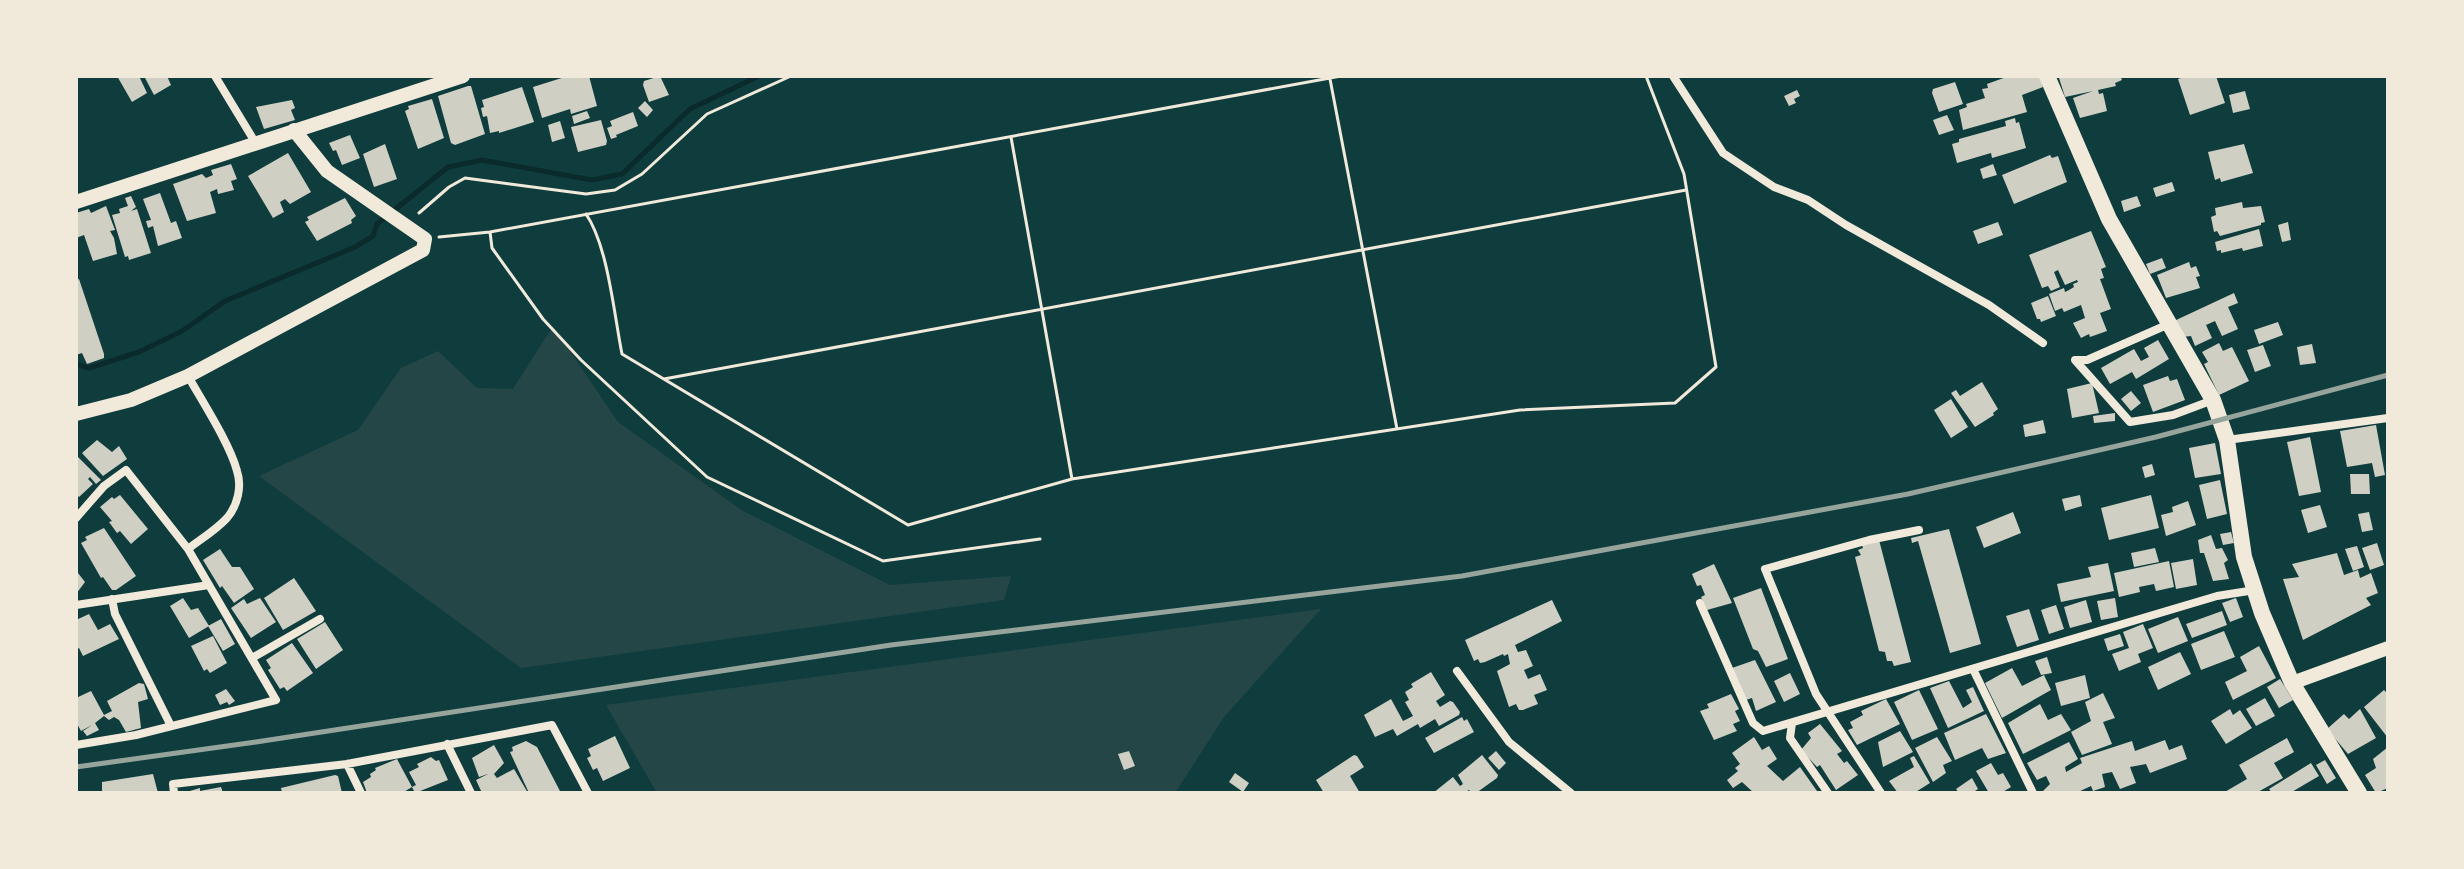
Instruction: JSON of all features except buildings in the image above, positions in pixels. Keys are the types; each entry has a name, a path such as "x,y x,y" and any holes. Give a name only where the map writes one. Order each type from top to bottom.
{"main road":[{"path":"2047,76 2109,219 2213,400 2227,440 2244,557 2262,613 2292,683 2359,793"}],"street":[{"path":"215,76 255,142"},
{"path":"76,202 463,76"},
{"path":"1673,76 1723,153 1774,187 1808,200 1846,225 1989,305 2043,343"},
{"path":"76,414 131,400 188,376 423,250 425,239 327,171 294,130"},
{"path":"2169,324 2087,360 2075,360 2130,422 2173,415 2213,400"},
{"path":"188,376 238,471 239,487 236,503 228,517 188,549"},
{"path":"2227,440 2388,418"},
{"path":"76,518 104,486 126,470 188,549 276,700 136,735 76,745"},
{"path":"1881,793 1816,694 1765,569 1869,540 1919,530"},
{"path":"76,605 209,585"},
{"path":"1700,603 1753,723 1763,731 2217,596 2255,590"},
{"path":"112,599 115,614 171,726"},
{"path":"252,658 320,619"},
{"path":"2292,683 2388,648"},
{"path":"1973,669 2033,793"},
{"path":"1457,671 1509,742 1571,793"},
{"path":"1792,723 1790,738 1828,793"},
{"path":"174,793 173,784 347,764 552,725 588,793"},
{"path":"447,744 471,793"},
{"path":"347,764 361,793"}],"path":[{"path":"419,213 449,187 465,178 586,194 615,190 642,174 707,114 791,76"},
{"path":"425,239 490,232 1341,76"},
{"path":"586,214 596,228 601,247 622,354 908,525 1072,479 1520,410 1675,403 1716,367 1684,174 1646,76"},
{"path":"1329,77 1397,429"},
{"path":"1011,137 1072,479"},
{"path":"664,379 1686,190"},
{"path":"490,232 492,248 543,319 581,360 707,477 883,561 1040,539"}],"shaded area":[{"path":"553,326 618,422 743,511 890,585 1011,576 1004,600 521,668 259,476 358,430 401,368 438,351 477,388 513,389"},
{"path":"1321,609 1224,717 1175,793 657,793 606,705"}],"waterway":[{"path":"76,364 89,368 139,352 182,331 225,301 355,247 373,236 377,224 448,167 482,160 592,180 622,174 690,109 759,76"}],"railway":[{"path":"76,767 891,645 1462,576 1908,494 2156,437 2388,375"}]}
